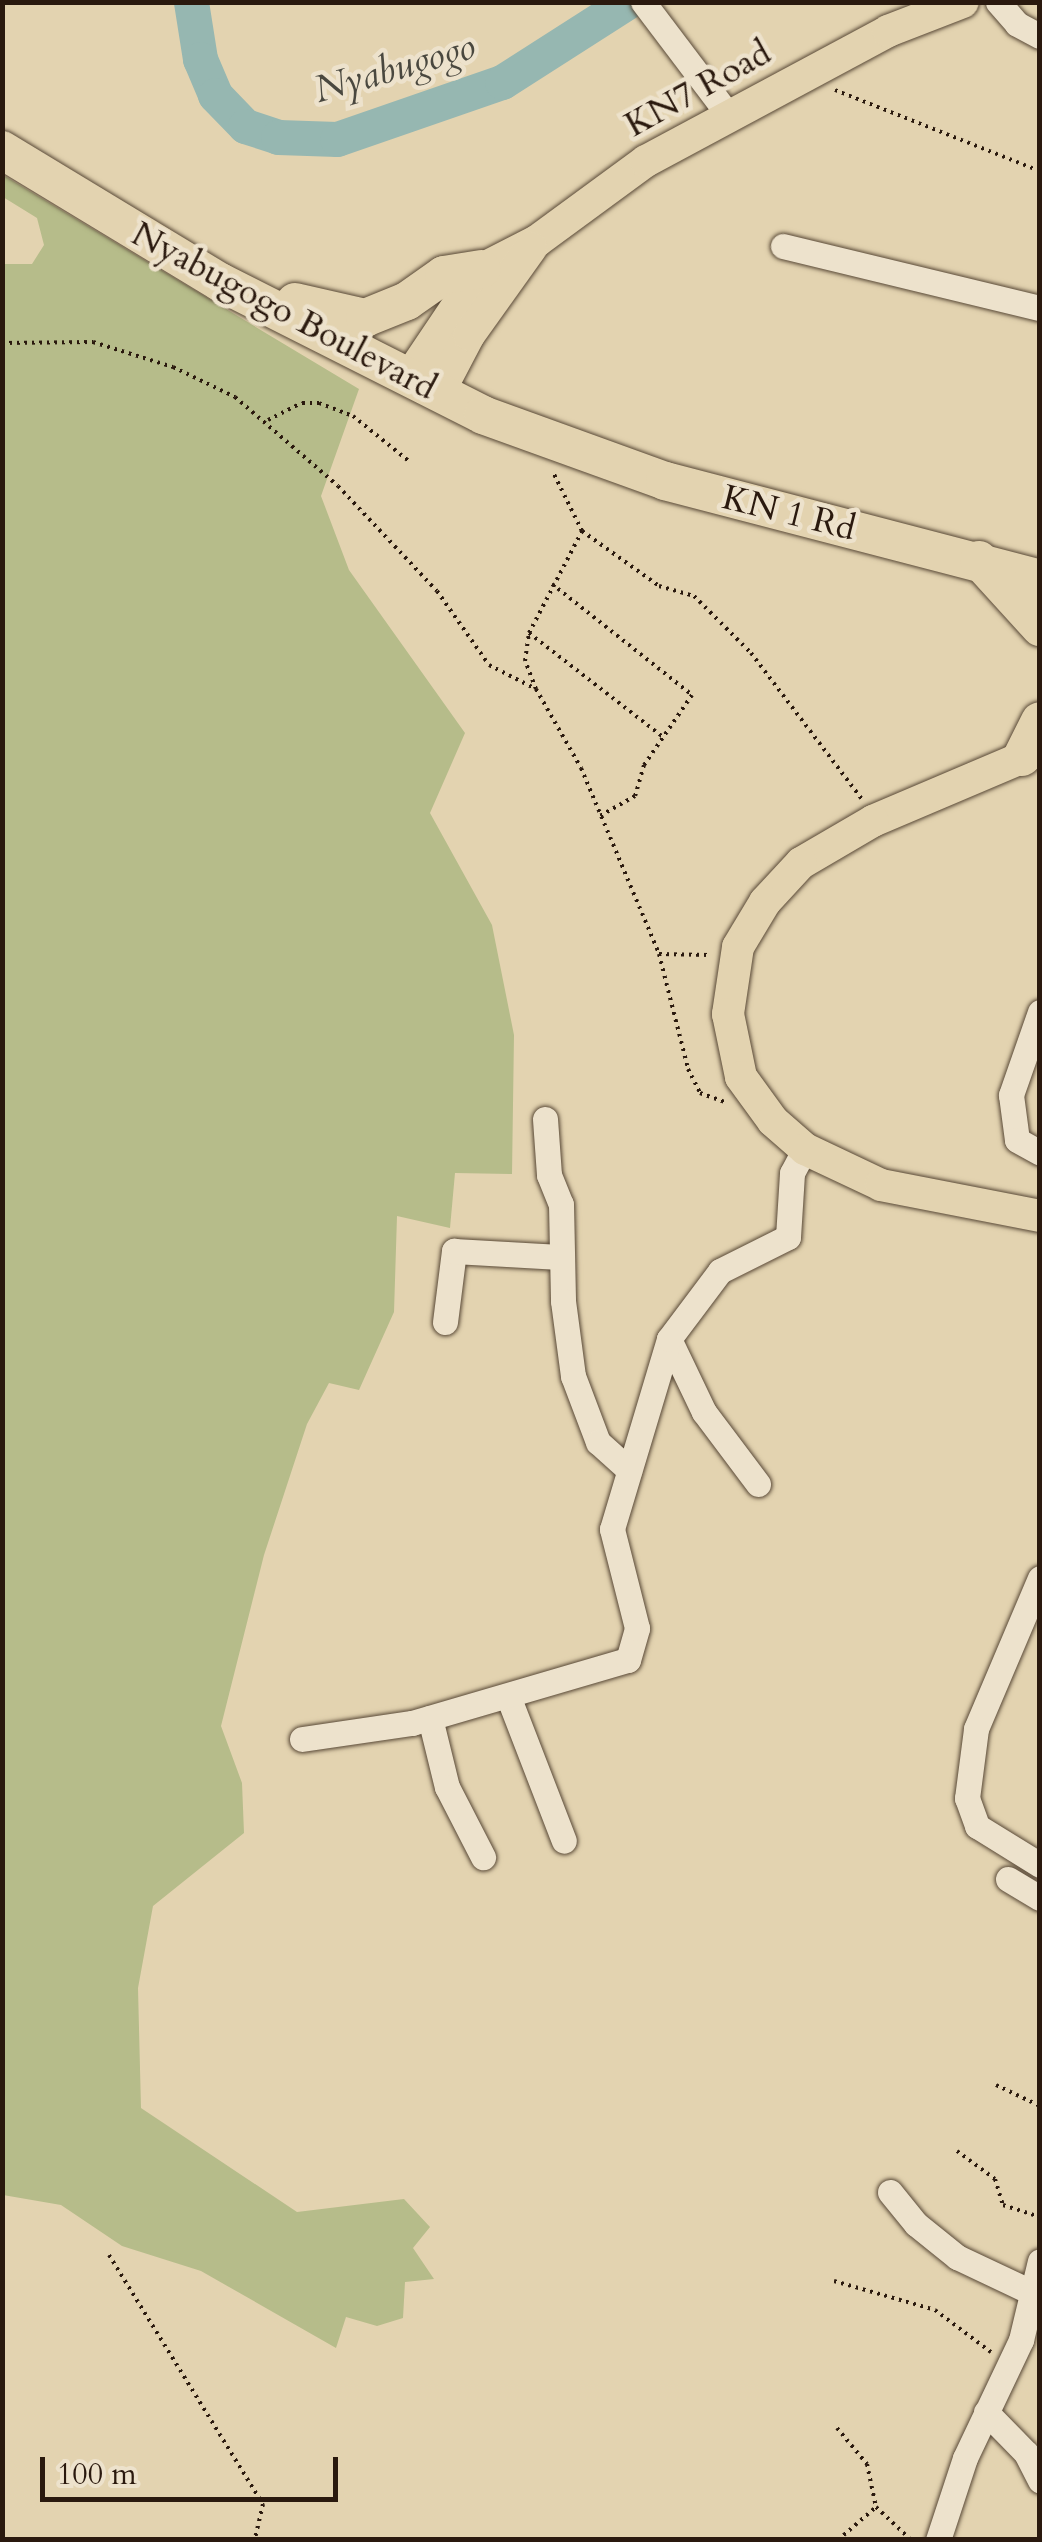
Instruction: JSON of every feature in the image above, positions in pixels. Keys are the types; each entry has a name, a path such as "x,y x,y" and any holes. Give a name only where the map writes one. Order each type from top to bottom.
{"highway":[{"path":"2,150 114,220"},
{"name":"Nyabugogo Boulevard","path":"114,220 272,295 426,381"},
{"name":"Nyabugogo Boulevard","path":"114,220 426,381"},
{"path":"272,295 365,318 407,302 444,275 482,268"},
{"path":"426,381 546,436"},
{"name":"KN 1 Rd","path":"546,436 1040,557"},
{"name":"KN 1 Rd","path":"546,436 664,481 979,560 1040,579"},
{"path":"979,560 1040,626"},
{"path":"1031,753 1040,721"}],"main road":[{"name":"KN7 Road","path":"426,381 482,268 537,241 599,191 730,117 888,32 964,2"},
{"name":"KN7 Road","path":"426,381 469,335 537,241"},
{"path":"1031,753 873,821 800,863 765,902 738,947 728,986 729,1040 759,1105 805,1149 881,1185 1040,1216"}],"street":[{"path":"643,2 730,117"},
{"path":"998,2 1017,24 1040,36"},
{"path":"783,246 1040,308"},
{"path":"1040,1012 1010,1095 1018,1140 1040,1153"},
{"path":"545,1119 549,1175 561,1204 565,1332 587,1424 630,1470"},
{"path":"302,1739 430,1718 605,1672 628,1660 636,1648 638,1628 612,1529 670,1339 720,1271 788,1238 792,1174 805,1149"},
{"path":"446,1322 454,1251 560,1257"},
{"path":"670,1339 704,1412 758,1484"},
{"path":"1040,1578 976,1730 967,1798 976,1826 1040,1865"},
{"path":"508,1696 564,1841"},
{"path":"430,1718 447,1787 484,1857"},
{"path":"1008,1879 1040,1898"},
{"path":"890,2192 916,2224 958,2256 1033,2293"},
{"path":"938,2540 986,2412 1023,2350 1040,2261"},
{"path":"986,2412 1026,2453 1040,2481"}],"path":[{"path":"802,78 1040,171"},
{"path":"2,342 94,342 173,367 266,421 437,591 488,665 536,689"},
{"path":"266,421 302,403 319,403 353,416 410,462"},
{"path":"546,436 565,506 582,531 659,586 694,596 751,653 850,776 873,821"},
{"path":"582,531 529,633 526,661 536,689 600,816 659,954 700,1094 759,1105"},
{"path":"552,584 692,695 662,736 634,796 600,816"},
{"path":"529,633 662,736"},
{"path":"659,954 714,955 738,947"},
{"path":"996,2085 1040,2106"},
{"path":"958,2151 995,2179 1003,2205 1040,2217"},
{"path":"109,2255 263,2504 255,2540"},
{"path":"834,2281 935,2310 1023,2350"},
{"path":"837,2428 867,2464 876,2507 911,2540"},
{"path":"838,2540 876,2507"}],"green space":[{"path":"3,175 359,389 321,496 349,570 465,733 430,813 492,925 514,1035 512,1174 455,1173 450,1228 397,1216 394,1312 359,1390 329,1383 307,1424 264,1555 221,1726 242,1783 244,1833 153,1906 138,1988 141,2108 297,2212 404,2199 430,2227 413,2248 434,2279 405,2282 403,2318 377,2326 346,2317 336,2348 201,2271 122,2246 61,2205 3,2195 2,264 32,264 44,245 37,218 3,197"}],"waterway":[{"name":"Nyabugogo","path":"191,2 200,59 215,95 245,126 278,137 337,139 502,82 627,2"}]}
